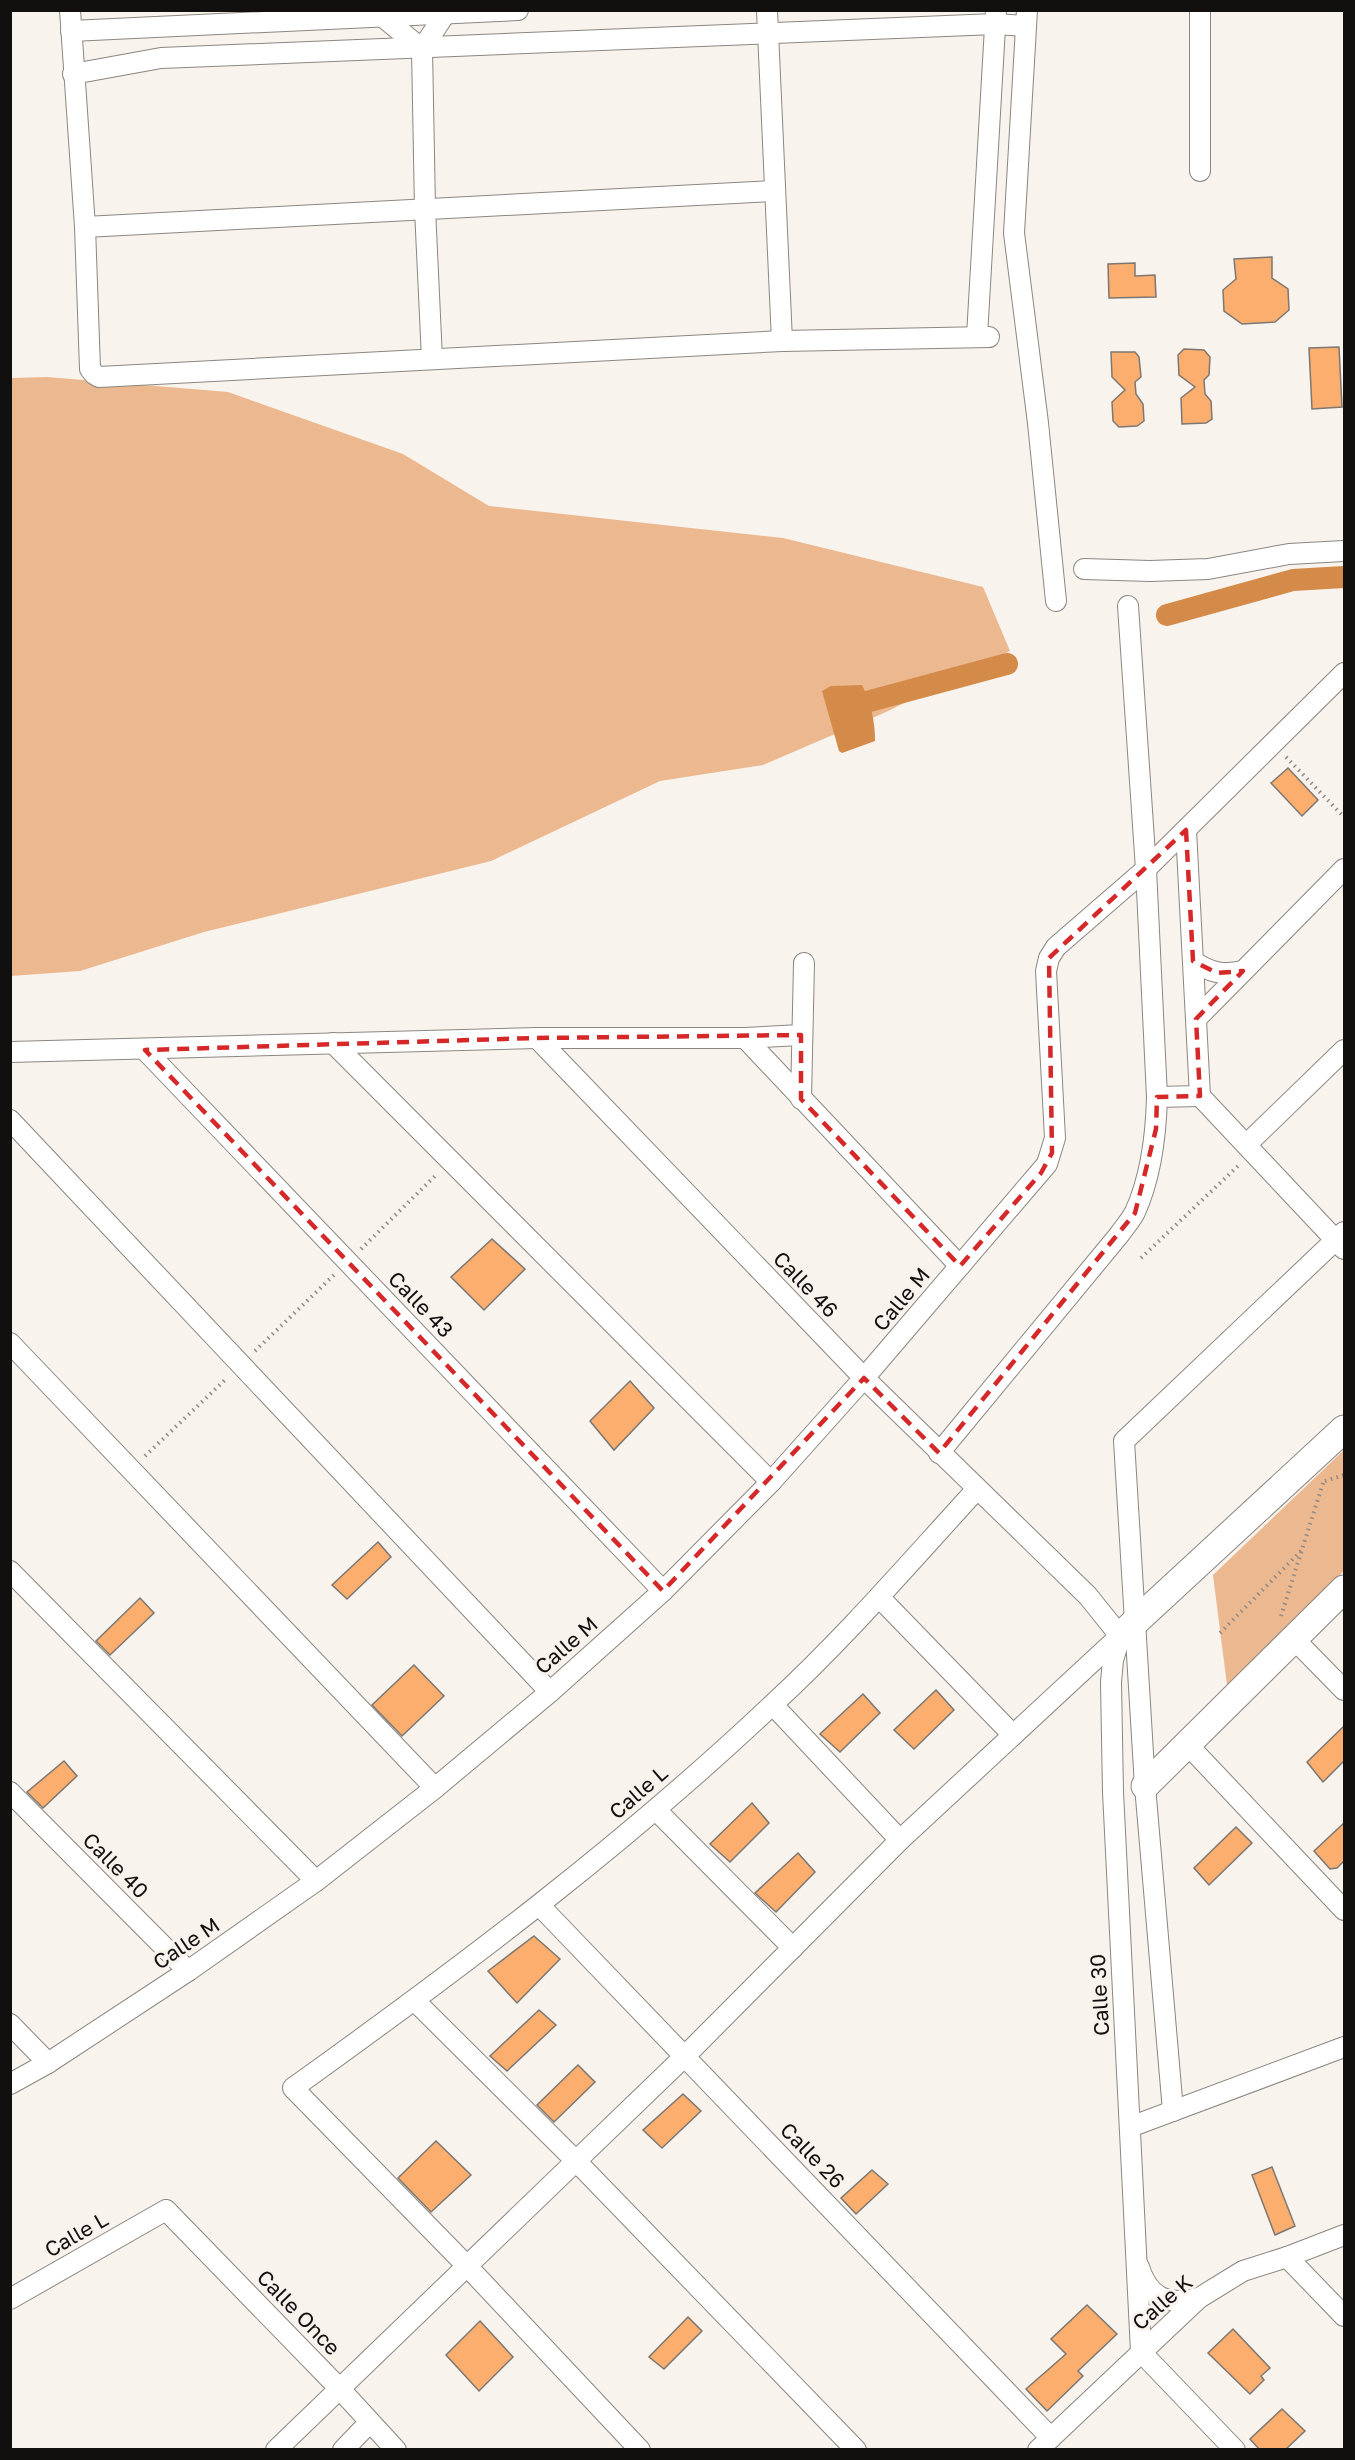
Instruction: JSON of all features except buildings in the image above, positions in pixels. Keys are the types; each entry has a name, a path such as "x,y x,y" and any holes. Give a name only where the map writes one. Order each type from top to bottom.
{"street":[{"path":"70,10 86,227 90,369 99,377 782,341 983,337 996,17"},
{"path":"71,32 179,19 326,15 383,17 518,10"},
{"path":"767,10 782,341"},
{"path":"1200,10 1200,171"},
{"path":"432,359 424,209 422,49 445,14"},
{"path":"383,17 422,49"},
{"path":"74,74 161,58 769,33 996,17 1027,18 1014,233 1038,423 1056,602"},
{"path":"86,227 774,191"},
{"path":"1084,569 1150,571 1208,569 1289,554 1344,551"},
{"path":"939,1453 1046,1326 1135,1213 1148,1173 1156,1129 1157,1097 1146,869 1128,606"},
{"path":"1146,869 1344,673"},
{"path":"1173,2111 1145,1786 1128,1630 1124,1441 1342,1240 1200,1096 1186,830"},
{"name":"Calle M","path":"10,2084 48,2063 188,1971 316,1881 435,1788 550,1692 663,1591 771,1482 1041,1173 1052,1153 1055,1138 1046,970 1049,958 1056,947 1146,869"},
{"path":"1196,1019 1344,869"},
{"path":"1193,961 1217,973 1230,974 1243,971"},
{"path":"801,1099 804,963"},
{"path":"10,1052 537,1038 745,1038 801,1035"},
{"name":"Calle 46","path":"537,1038 864,1378 1088,1596 1128,1630"},
{"path":"745,1038 960,1266"},
{"path":"333,1043 771,1482"},
{"name":"Calle 43","path":"145,1050 663,1591"},
{"path":"1250,1148 1344,1050"},
{"path":"1157,1097 1200,1096"},
{"path":"10,1120 550,1692"},
{"path":"10,1343 435,1788"},
{"path":"276,2450 685,2056 900,1840 1344,1429"},
{"name":"Calle L","path":"467,2266 293,2088 415,2001 540,1906 656,1810 773,1704 879,1597 977,1489"},
{"path":"10,1571 316,1881"},
{"path":"1113,1792 1145,1786 1287,1629 1344,1589"},
{"path":"879,1597 1013,1735"},
{"path":"1287,1629 1344,1690"},
{"name":"Calle 30","path":"1128,1630 1113,1660 1110,1682 1113,1792 1141,2352"},
{"path":"773,1704 900,1840"},
{"path":"1186,1743 1337,1892 1344,1910"},
{"name":"Calle 40","path":"10,1792 188,1971"},
{"path":"656,1810 793,1948"},
{"name":"Calle 26","path":"540,1906 685,2056 1045,2444"},
{"path":"415,2001 576,2161 856,2450"},
{"path":"10,2024 48,2063"},
{"path":"1130,2127 1344,2047"},
{"name":"Calle L","path":"10,2299 166,2210"},
{"name":"Calle Once","path":"166,2210 396,2450"},
{"name":"Calle K","path":"1045,2444 1199,2298 1243,2271 1344,2235"},
{"path":"1287,2257 1344,2316"},
{"path":"1136,2259 1142,2278 1158,2296 1170,2302 1183,2303 1199,2298"},
{"path":"467,2266 640,2450"},
{"path":"1141,2352 1235,2450"},
{"path":"343,2450 369,2423"}],"path":[{"path":"1273,744 1344,817"},
{"path":"1141,1258 1250,1148"},
{"path":"131,1470 451,1161"},
{"path":"1287,1629 1304,1548 1327,1472"},
{"path":"1324,1481 1344,1475"},
{"path":"1220,1633 1304,1548"}],"highlighted area":[{"path":"1186,830 1193,961 1217,973 1243,971 1196,1019 1200,1096 1157,1097 1156,1129 1135,1213 939,1453 864,1378 663,1591 145,1050 537,1038 801,1035 801,1099 960,1266 1041,1173 1052,1153 1049,958"}],"shaded area":[{"path":"47,377 228,392 403,454 489,506 783,538 983,587 1010,651 886,712 763,765 660,781 491,861 204,932 80,971 11,976 10,378"},
{"path":"862,685 872,712 875,741 842,753 839,751 822,691 831,686"},
{"path":"1344,1450 1344,1571 1227,1685 1213,1575"}],"waterway":[{"path":"1167,615 1293,580 1344,577"},
{"path":"870,701 1007,664"}]}
